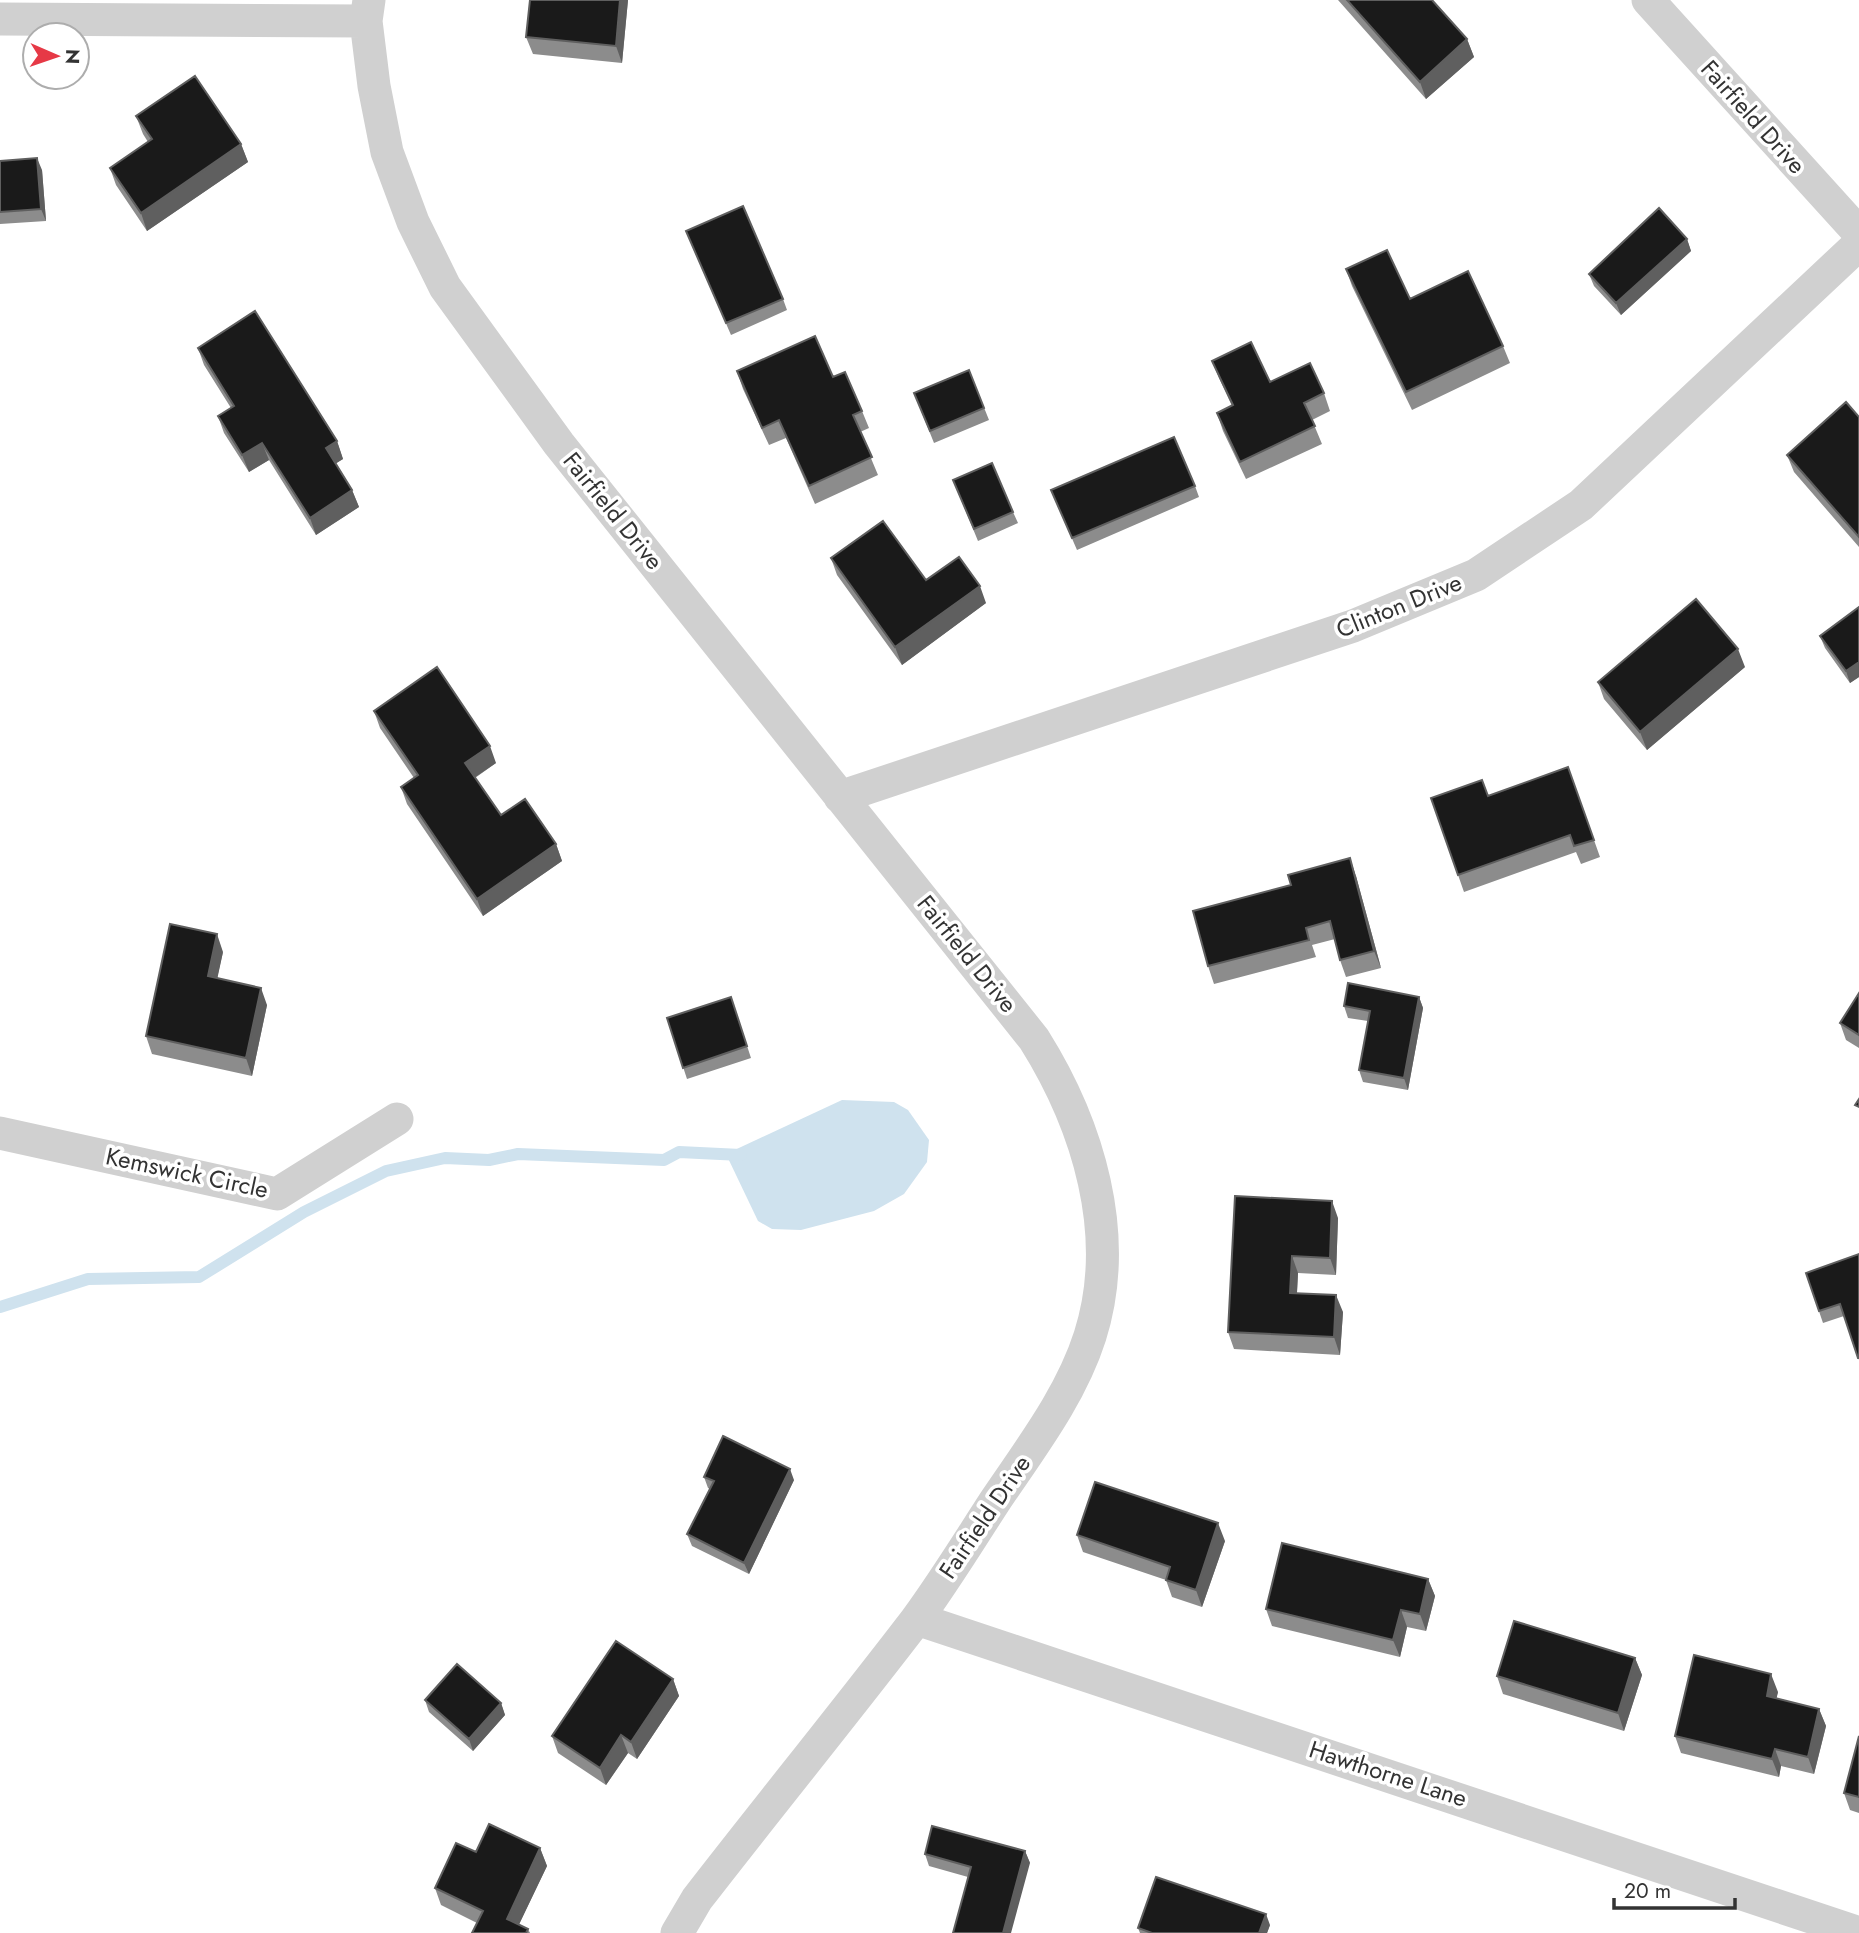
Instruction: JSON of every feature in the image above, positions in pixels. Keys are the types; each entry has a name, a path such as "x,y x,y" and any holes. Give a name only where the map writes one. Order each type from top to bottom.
{"street":[{"name":"Fairfield Drive","path":"1648,0 1859,233"},
{"name":"Fairfield Drive","path":"368,10 373,86 387,152 413,222 445,287 559,444 1034,1039 1060,1080 1077,1119 1098,1193 1101,1277 1090,1336 1055,1411 917,1619 696,1899 677,1933"},
{"path":"0,19 368,10"},
{"name":"Clinton Drive","path":"840,797 1353,626 1476,575 1581,505 1859,244"},
{"name":"Kemswick Circle","path":"0,1133 277,1194 397,1119"},
{"name":"Hawthorne Lane","path":"917,1619 1859,1933"}],"water":[{"path":"842,1100 894,1102 908,1110 929,1140 927,1162 904,1194 874,1211 801,1230 772,1229 758,1221 726,1154"}],"building":[{"path":"530,0 620,0 616,46 526,37"},
{"path":"1347,0 1432,0 1467,39 1420,82"},
{"path":"195,76 241,144 141,213 110,168 152,139 136,116"},
{"path":"37,158 41,209 0,212 0,161"},
{"path":"743,206 783,299 726,323 686,231"},
{"path":"1659,208 1687,239 1616,303 1589,274"},
{"path":"1387,250 1410,299 1468,271 1503,346 1406,392 1346,269"},
{"path":"255,311 337,441 326,448 352,490 310,518 262,443 242,455 218,416 234,406 198,348"},
{"path":"815,336 833,377 845,372 862,411 853,415 872,457 809,486 779,420 762,428 737,371"},
{"path":"1251,342 1270,382 1310,363 1324,393 1304,403 1315,426 1240,462 1217,413 1233,405 1212,361"},
{"path":"969,370 984,408 930,431 914,393"},
{"path":"1846,402 1859,417 1859,537 1787,455"},
{"path":"1174,437 1195,486 1072,538 1051,490"},
{"path":"992,463 1013,512 974,529 953,480"},
{"path":"883,521 926,580 959,557 980,586 895,647 831,558"},
{"path":"1696,599 1738,649 1640,732 1598,682"},
{"path":"1859,607 1859,662 1846,671 1820,636"},
{"path":"437,667 490,746 465,763 501,815 525,799 556,844 477,899 401,787 418,775 374,711"},
{"path":"1568,767 1594,840 1574,846 1570,835 1458,875 1431,798 1482,780 1488,796"},
{"path":"1350,858 1374,951 1340,960 1330,921 1306,928 1309,940 1208,966 1193,911 1291,885 1288,875"},
{"path":"170,924 217,934 208,976 261,988 246,1058 146,1036"},
{"path":"1348,983 1419,997 1404,1078 1359,1070 1370,1011 1344,1006"},
{"path":"1859,993 1859,1035 1840,1023"},
{"path":"731,997 747,1046 683,1068 667,1018"},
{"path":"1235,1196 1332,1201 1330,1258 1292,1256 1290,1293 1336,1295 1334,1337 1228,1332"},
{"path":"1859,1254 1858,1358 1840,1304 1819,1311 1806,1273"},
{"path":"723,1436 790,1469 744,1563 687,1534 714,1481 704,1477"},
{"path":"1095,1482 1218,1523 1196,1590 1166,1580 1170,1567 1077,1535"},
{"path":"1282,1543 1428,1579 1420,1614 1401,1610 1393,1640 1266,1609"},
{"path":"1514,1621 1635,1658 1618,1713 1497,1676"},
{"path":"616,1641 673,1679 631,1742 621,1735 600,1768 552,1736"},
{"path":"1694,1655 1771,1674 1767,1696 1819,1709 1808,1757 1775,1749 1772,1759 1675,1736"},
{"path":"457,1664 501,1703 469,1739 425,1700"},
{"path":"1859,1736 1859,1797 1844,1793"},
{"path":"489,1824 540,1848 507,1919 528,1929 526,1933 472,1933 483,1911 435,1888 456,1843 476,1852"},
{"path":"932,1826 1025,1851 1003,1933 953,1933 971,1867 925,1854"},
{"path":"1156,1877 1266,1914 1259,1933 1152,1933 1138,1928"}],"waterway":[{"path":"0,1307 88,1279 199,1277 304,1212 386,1171 445,1158 489,1160 518,1154 664,1160 679,1152 741,1155"}]}
